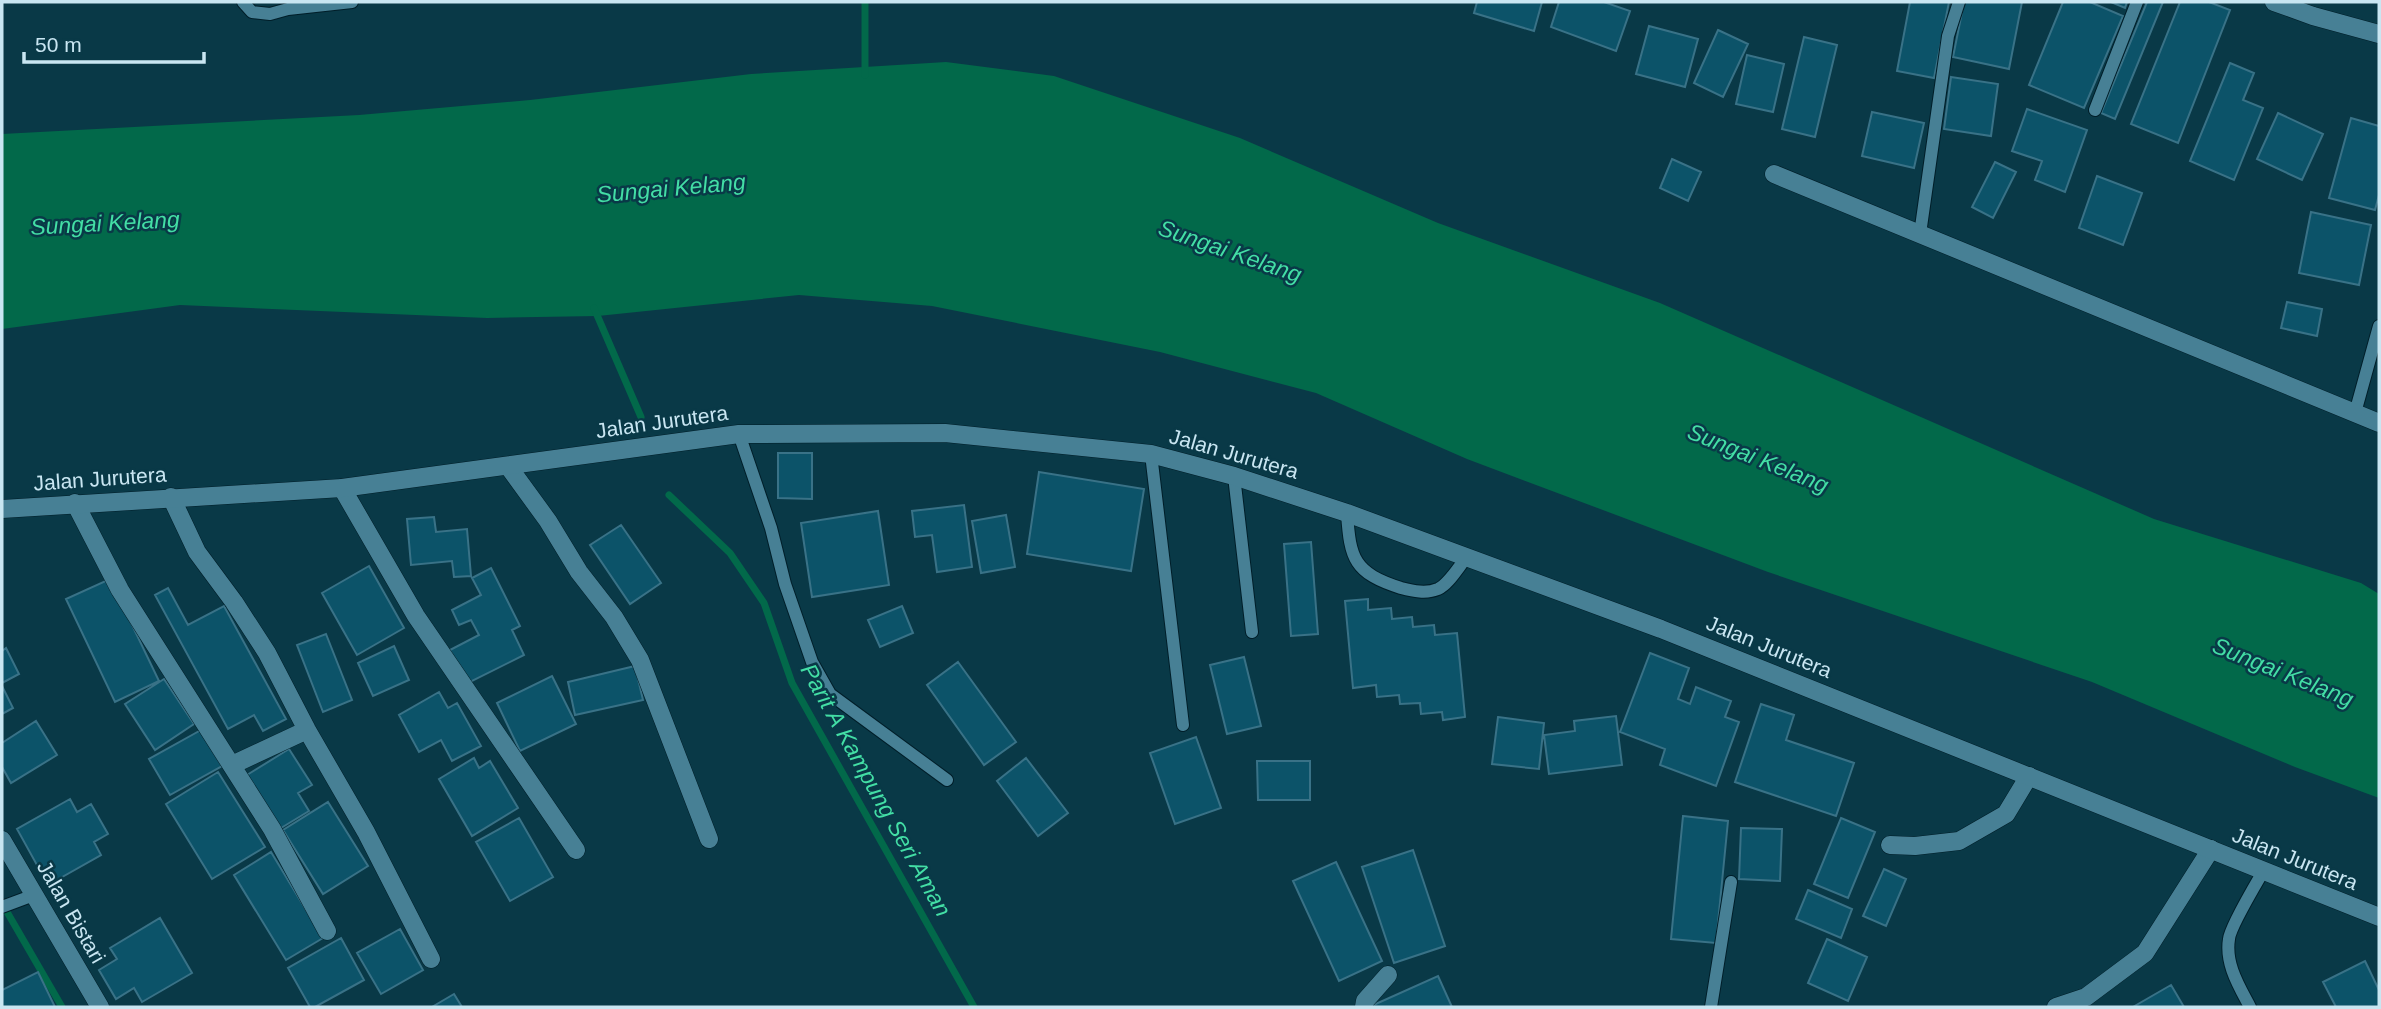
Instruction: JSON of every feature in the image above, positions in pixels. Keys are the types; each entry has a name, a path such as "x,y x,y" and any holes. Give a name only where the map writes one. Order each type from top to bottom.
{"street":[{"path":"2274,2 2379,34"},
{"path":"1774,174 2379,423"},
{"name":"Jalan Jurutera","path":"2,509 342,488 739,434 945,433 1151,454 1234,476 1347,513 1661,629 2379,917"},
{"path":"508,466 548,521 579,572 614,617 640,660 709,839"},
{"path":"342,488 416,616 576,850"},
{"path":"171,497 197,552 267,653 307,730 366,832 432,959"},
{"path":"75,503 120,590 272,829 327,931"},
{"path":"232,765 307,730"},
{"path":"1891,845 1915,846 1959,841 2006,814 2029,776"},
{"name":"Jalan Bistari","path":"2,840 26,898 100,1007"},
{"path":"2058,1007 2089,1002 2145,953 2211,849"},
{"path":"1364,1007 1365,1001 1388,975"}],"lane":[{"path":"243,2 252,12 270,14 288,9 352,2"},
{"path":"1920,234 1948,36 1959,2"},
{"path":"2095,110 2137,2"},
{"path":"2355,413 2379,326"},
{"path":"739,434 812,662 830,694 947,780"},
{"path":"1151,454 1183,725"},
{"path":"1234,476 1252,632"},
{"path":"1347,513 1349,547 1359,566 1377,580 1424,592 1440,589 1467,557"},
{"path":"2250,1007 2233,975 2228,937 2264,870"},
{"path":"1711,1007 1731,882"},
{"path":"2,907 26,898"}],"water":[{"name":"Sungai Kelang","path":"946,62 1054,76 1240,138 1438,223 1660,303 2154,519 2361,583 2379,594 2379,798 2295,767 2092,682 1768,572 1467,459 1316,393 1160,352 932,306 799,295 598,316 487,318 180,305 2,329 2,134 359,115 530,100 751,74"}],"building":[{"path":"1477,2 1542,2 1534,31 1474,13"},
{"path":"1559,2 1604,2 1630,11 1616,51 1551,27"},
{"path":"1910,2 1949,2 1934,78 1897,71"},
{"path":"1964,2 2022,2 2009,69 1953,57"},
{"path":"2063,2 2090,2 2123,16 2084,108 2029,85"},
{"path":"2111,2 2127,2 2125,8"},
{"path":"2147,2 2163,2 2115,119 2101,113"},
{"path":"2180,2 2209,2 2230,10 2178,143 2131,124"},
{"path":"1649,26 1698,39 1685,87 1636,74"},
{"path":"1718,30 1748,44 1723,97 1694,83"},
{"path":"1804,37 1837,45 1815,137 1782,129"},
{"path":"1747,55 1784,64 1773,112 1736,104"},
{"path":"2230,63 2254,73 2243,100 2263,108 2234,180 2190,161"},
{"path":"1951,77 1998,84 1991,136 1944,129"},
{"path":"2027,109 2087,130 2065,192 2035,180 2042,161 2012,151"},
{"path":"1872,112 1924,123 1914,168 1862,156"},
{"path":"2278,113 2323,134 2302,180 2257,159"},
{"path":"2351,118 2379,126 2379,195 2375,210 2329,198"},
{"path":"1672,159 1701,172 1688,201 1660,188"},
{"path":"1995,162 2016,172 1993,218 1972,207"},
{"path":"2097,176 2142,193 2123,245 2079,228"},
{"path":"2311,212 2371,225 2359,285 2299,273"},
{"path":"2287,302 2322,309 2317,336 2281,328"},
{"path":"778,453 812,453 812,499 778,498"},
{"path":"1039,472 1144,489 1131,571 1027,554"},
{"path":"964,505 972,567 937,572 932,535 915,537 912,511"},
{"path":"878,511 889,585 812,597 801,523"},
{"path":"1006,515 1015,567 981,573 972,521"},
{"path":"434,517 436,532 467,529 471,576 454,577 452,561 411,565 407,519"},
{"path":"621,525 661,583 630,604 590,545"},
{"path":"1311,542 1318,634 1291,636 1284,544"},
{"path":"369,566 404,628 357,655 322,593"},
{"path":"491,568 520,626 512,630 524,655 466,684 450,650 479,635 471,620 459,625 452,610 481,595 472,578"},
{"path":"110,579 159,681 115,702 66,599"},
{"path":"168,588 188,625 224,606 286,719 263,731 254,715 228,729 155,595"},
{"path":"1368,599 1368,610 1391,608 1392,619 1412,617 1413,627 1434,625 1435,635 1457,633 1465,717 1443,720 1442,712 1421,714 1420,703 1400,704 1399,695 1377,697 1376,685 1353,688 1345,601"},
{"path":"902,606 913,633 880,647 868,620"},
{"path":"326,634 352,700 323,712 297,645"},
{"path":"394,646 409,680 373,696 358,663"},
{"path":"6,648 19,674 2,683 2,651"},
{"path":"1650,653 1689,668 1678,699 1690,704 1696,687 1731,701 1725,717 1739,722 1716,786 1660,765 1665,749 1620,732"},
{"path":"1244,657 1261,726 1227,734 1210,665"},
{"path":"958,662 1016,742 984,765 927,685"},
{"path":"635,666 643,700 575,715 568,682"},
{"path":"552,676 576,724 520,751 497,703"},
{"path":"164,679 194,724 155,750 125,704"},
{"path":"2,686 13,708 2,714"},
{"path":"439,692 448,708 457,703 481,746 452,761 441,740 419,752 399,715"},
{"path":"1761,704 1794,715 1786,740 1854,763 1836,816 1735,782"},
{"path":"1616,716 1622,765 1549,774 1544,735 1575,731 1574,721"},
{"path":"1498,717 1544,723 1539,769 1492,764"},
{"path":"36,721 57,755 11,783 2,767 2,743"},
{"path":"201,730 222,766 170,795 149,759"},
{"path":"1196,737 1221,808 1175,824 1150,753"},
{"path":"289,749 312,785 298,793 309,811 281,828 247,775"},
{"path":"474,758 479,768 490,761 518,808 472,836 439,779"},
{"path":"1026,758 1068,813 1038,836 997,781"},
{"path":"1257,761 1310,761 1310,800 1258,800"},
{"path":"218,772 265,847 212,879 166,804"},
{"path":"70,799 77,812 91,804 108,834 94,842 101,855 48,885 17,829"},
{"path":"328,802 368,866 323,894 283,830"},
{"path":"1683,816 1728,821 1716,943 1671,939"},
{"path":"519,818 553,877 510,901 476,842"},
{"path":"1841,818 1875,832 1848,898 1814,884"},
{"path":"1741,828 1782,829 1780,881 1739,879"},
{"path":"1413,850 1445,946 1394,963 1362,867"},
{"path":"271,852 323,938 286,960 234,875"},
{"path":"1336,862 1382,961 1339,981 1293,881"},
{"path":"1884,869 1906,879 1886,926 1863,916"},
{"path":"1808,890 1852,909 1841,938 1796,919"},
{"path":"160,918 192,973 142,1002 134,988 116,999 99,970 117,959 110,948"},
{"path":"400,929 423,970 381,994 357,953"},
{"path":"341,938 364,980 315,1007 310,1007 288,968"},
{"path":"1827,939 1867,957 1848,1001 1808,983"},
{"path":"2365,961 2379,990 2379,1007 2336,1007 2323,982"},
{"path":"38,972 55,1007 2,1007 2,990"},
{"path":"1438,976 1452,1007 1369,1007"},
{"path":"2171,985 2184,1007 2133,1007"},
{"path":"454,994 462,1007 432,1007"}],"waterway":[{"path":"865,2 865,75"},
{"name":"Parit A Kampung Seri Aman","path":"594,308 641,417"},
{"name":"Parit A Kampung Seri Aman","path":"669,495 730,553 764,603 792,683 974,1007"},
{"path":"3,905 62,1007"}]}
